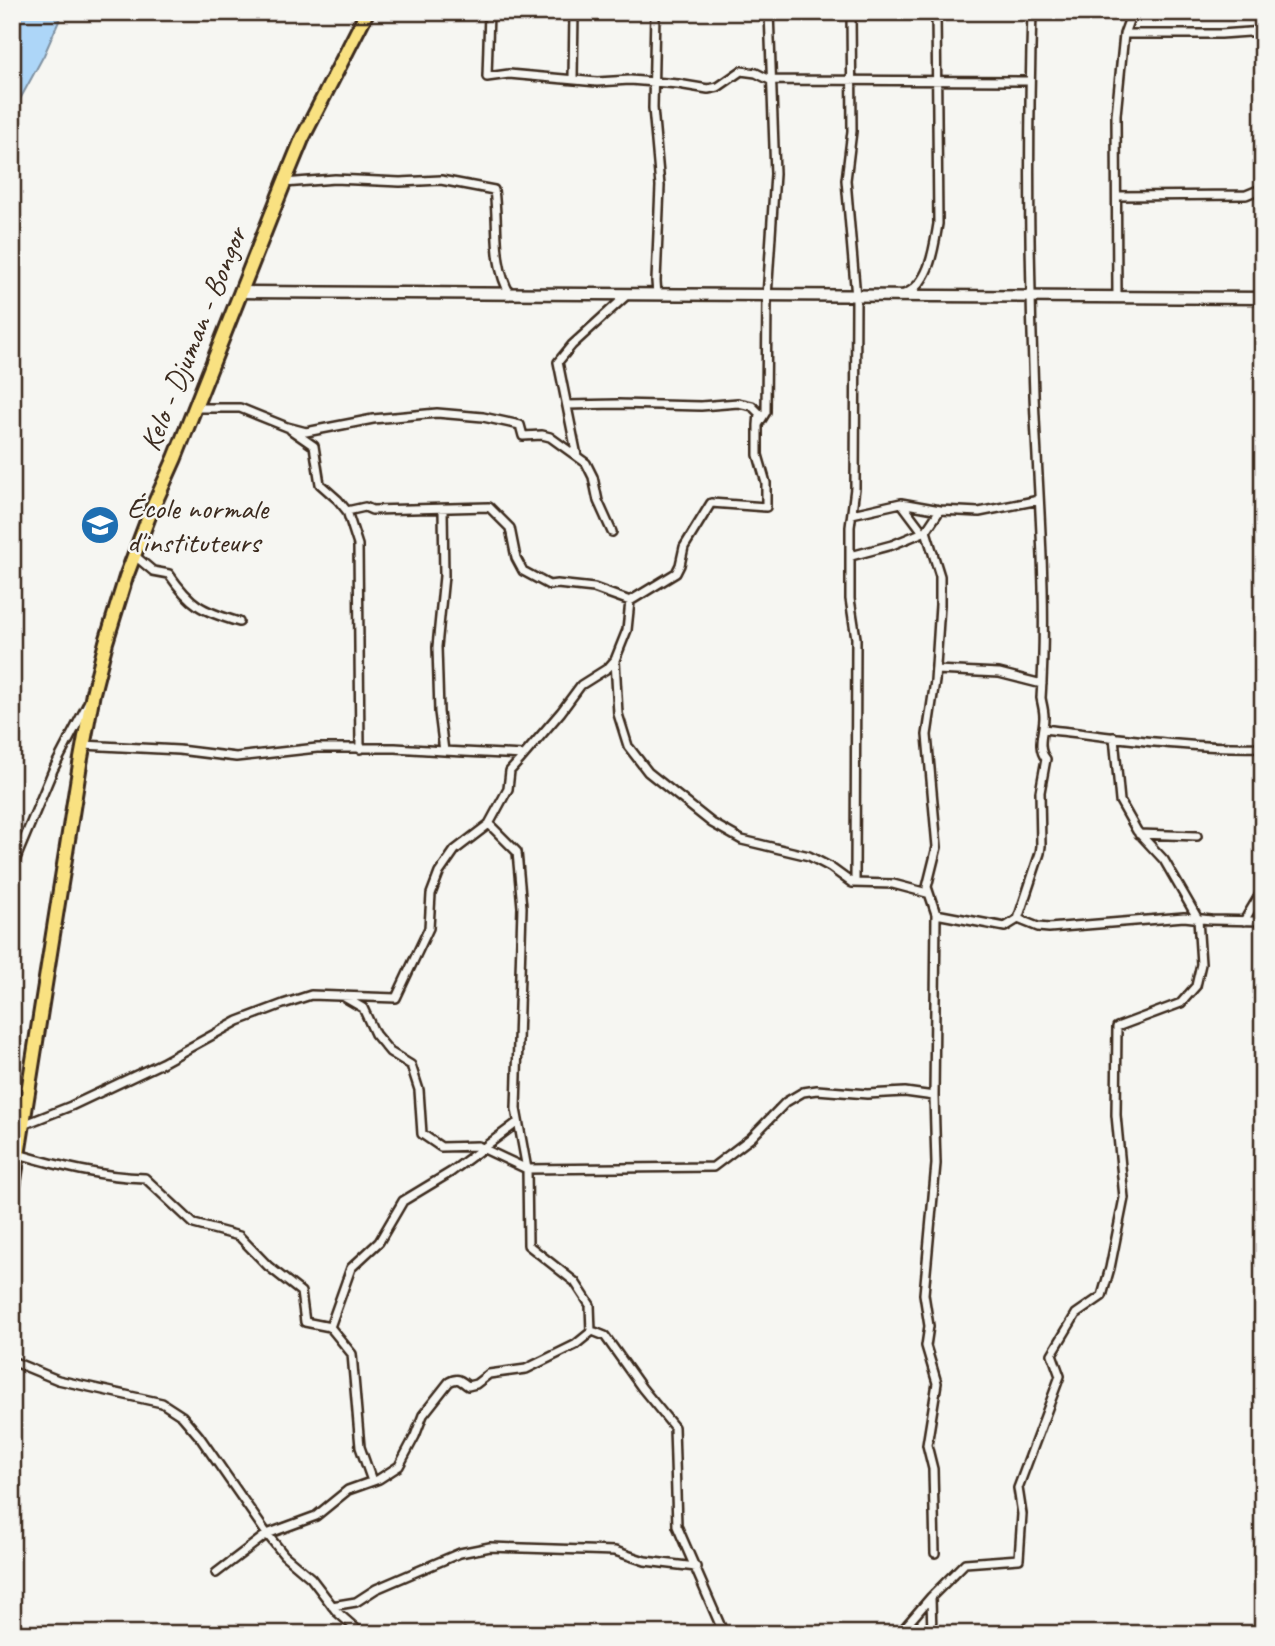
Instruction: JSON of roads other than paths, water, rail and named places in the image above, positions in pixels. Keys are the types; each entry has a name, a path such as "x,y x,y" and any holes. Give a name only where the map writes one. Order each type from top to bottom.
{"highway":[{"name":"Kelo - Djuman - Bongor","path":"12,1193 83,745 106,642 134,555 302,139 368,12"}],"street":[{"path":"489,12 487,77 509,74 597,82 653,82 708,89 718,87 741,71 756,73 770,80 1030,81"},
{"path":"573,78 574,12"},
{"path":"655,12 653,108 660,186 657,295"},
{"path":"758,425 766,412 767,297 775,174 769,12"},
{"path":"851,12 852,131 846,180 856,297 855,488 850,599 856,638 855,883"},
{"path":"897,297 910,292 927,269 934,251 938,224 936,12"},
{"path":"936,914 1005,927 1018,919 1041,846 1040,792 1046,759 1042,755 1041,747 1043,630 1030,297 1032,12"},
{"path":"1118,297 1116,115 1124,34 1132,12"},
{"path":"1124,34 1222,34 1263,31"},
{"path":"284,183 335,179 400,182 442,180 494,190 498,216 498,258 510,294"},
{"path":"1117,196 1247,195 1263,188"},
{"path":"240,292 1263,298"},
{"path":"577,456 559,368 560,359 627,295"},
{"path":"567,405 701,406 738,403 752,405 759,412 758,455 766,483 766,508 711,503 684,547 676,573 630,601"},
{"path":"194,408 240,408 287,427 314,446 320,484 347,511 358,545 360,749"},
{"path":"287,427 315,431 353,422 411,414 456,414 520,425 523,436 550,437 577,456 591,470 598,501 612,532"},
{"path":"852,514 901,503 940,510 979,512 1039,500"},
{"path":"901,503 925,531 940,576 936,670 928,735 937,847 927,882 927,893 936,914 936,1164 925,1294 929,1326 926,1346 937,1383 927,1445 933,1469 935,1553"},
{"path":"347,511 365,507 372,510 480,507 493,510 510,528 520,568 539,582 594,588 630,601"},
{"path":"443,510 443,576 437,657 444,751"},
{"path":"851,556 891,545 925,531 940,510"},
{"path":"134,555 153,571 169,574 185,597 213,614 239,621"},
{"path":"23,1125 71,1106 162,1063 238,1021 312,995 396,998 429,928 431,894 439,873 455,850 489,824 508,789 510,772 581,685 608,668 615,660 627,630 630,601"},
{"path":"615,660 618,714 628,746 648,772 712,824 742,840 809,856 855,883 893,884 927,893"},
{"path":"936,670 999,673 1042,684"},
{"path":"12,867 53,770 93,693"},
{"path":"1043,729 1234,748 1263,747"},
{"path":"899,1634 965,1563 1020,1559 1022,1514 1018,1488 1060,1376 1052,1354 1076,1314 1102,1296 1124,1198 1116,1115 1117,1027 1181,1003 1196,986 1201,964 1198,919 1164,860 1139,834 1120,800 1114,737"},
{"path":"83,745 179,750 236,757 317,748 524,755"},
{"path":"216,1573 267,1534 316,1516 348,1490 379,1479 399,1466 423,1415 449,1382 460,1379 468,1386 476,1384 489,1374 526,1369 575,1345 592,1332 590,1305 575,1282 528,1245 527,1169 516,1109 522,906 517,852 489,824"},
{"path":"1139,834 1197,836"},
{"path":"1244,921 1263,889"},
{"path":"1018,919 1038,927 1049,928 1184,917 1263,921"},
{"path":"344,996 363,1008 375,1034 390,1052 411,1065 419,1090 422,1134 441,1147 478,1146 527,1169 713,1167 751,1138 786,1102 803,1092 905,1092 934,1096"},
{"path":"330,1328 351,1268 379,1242 403,1201 484,1148 518,1122"},
{"path":"18,1154 48,1163 145,1178 194,1224 239,1236 268,1266 302,1292 305,1322 330,1328 352,1354 360,1447 372,1481"},
{"path":"595,1332 605,1336 674,1427 677,1526 724,1634"},
{"path":"12,1361 58,1380 162,1403 182,1416 284,1555 311,1578 332,1606 362,1634"},
{"path":"332,1606 356,1602 376,1589 460,1553 490,1547 615,1551 645,1561 696,1567"},
{"path":"931,1597 932,1634"}],"water":[{"path":"12,12 63,12 44,55 12,114"}],"place":[{"name":"École normale d'instituteurs","path":"100,525"}]}
